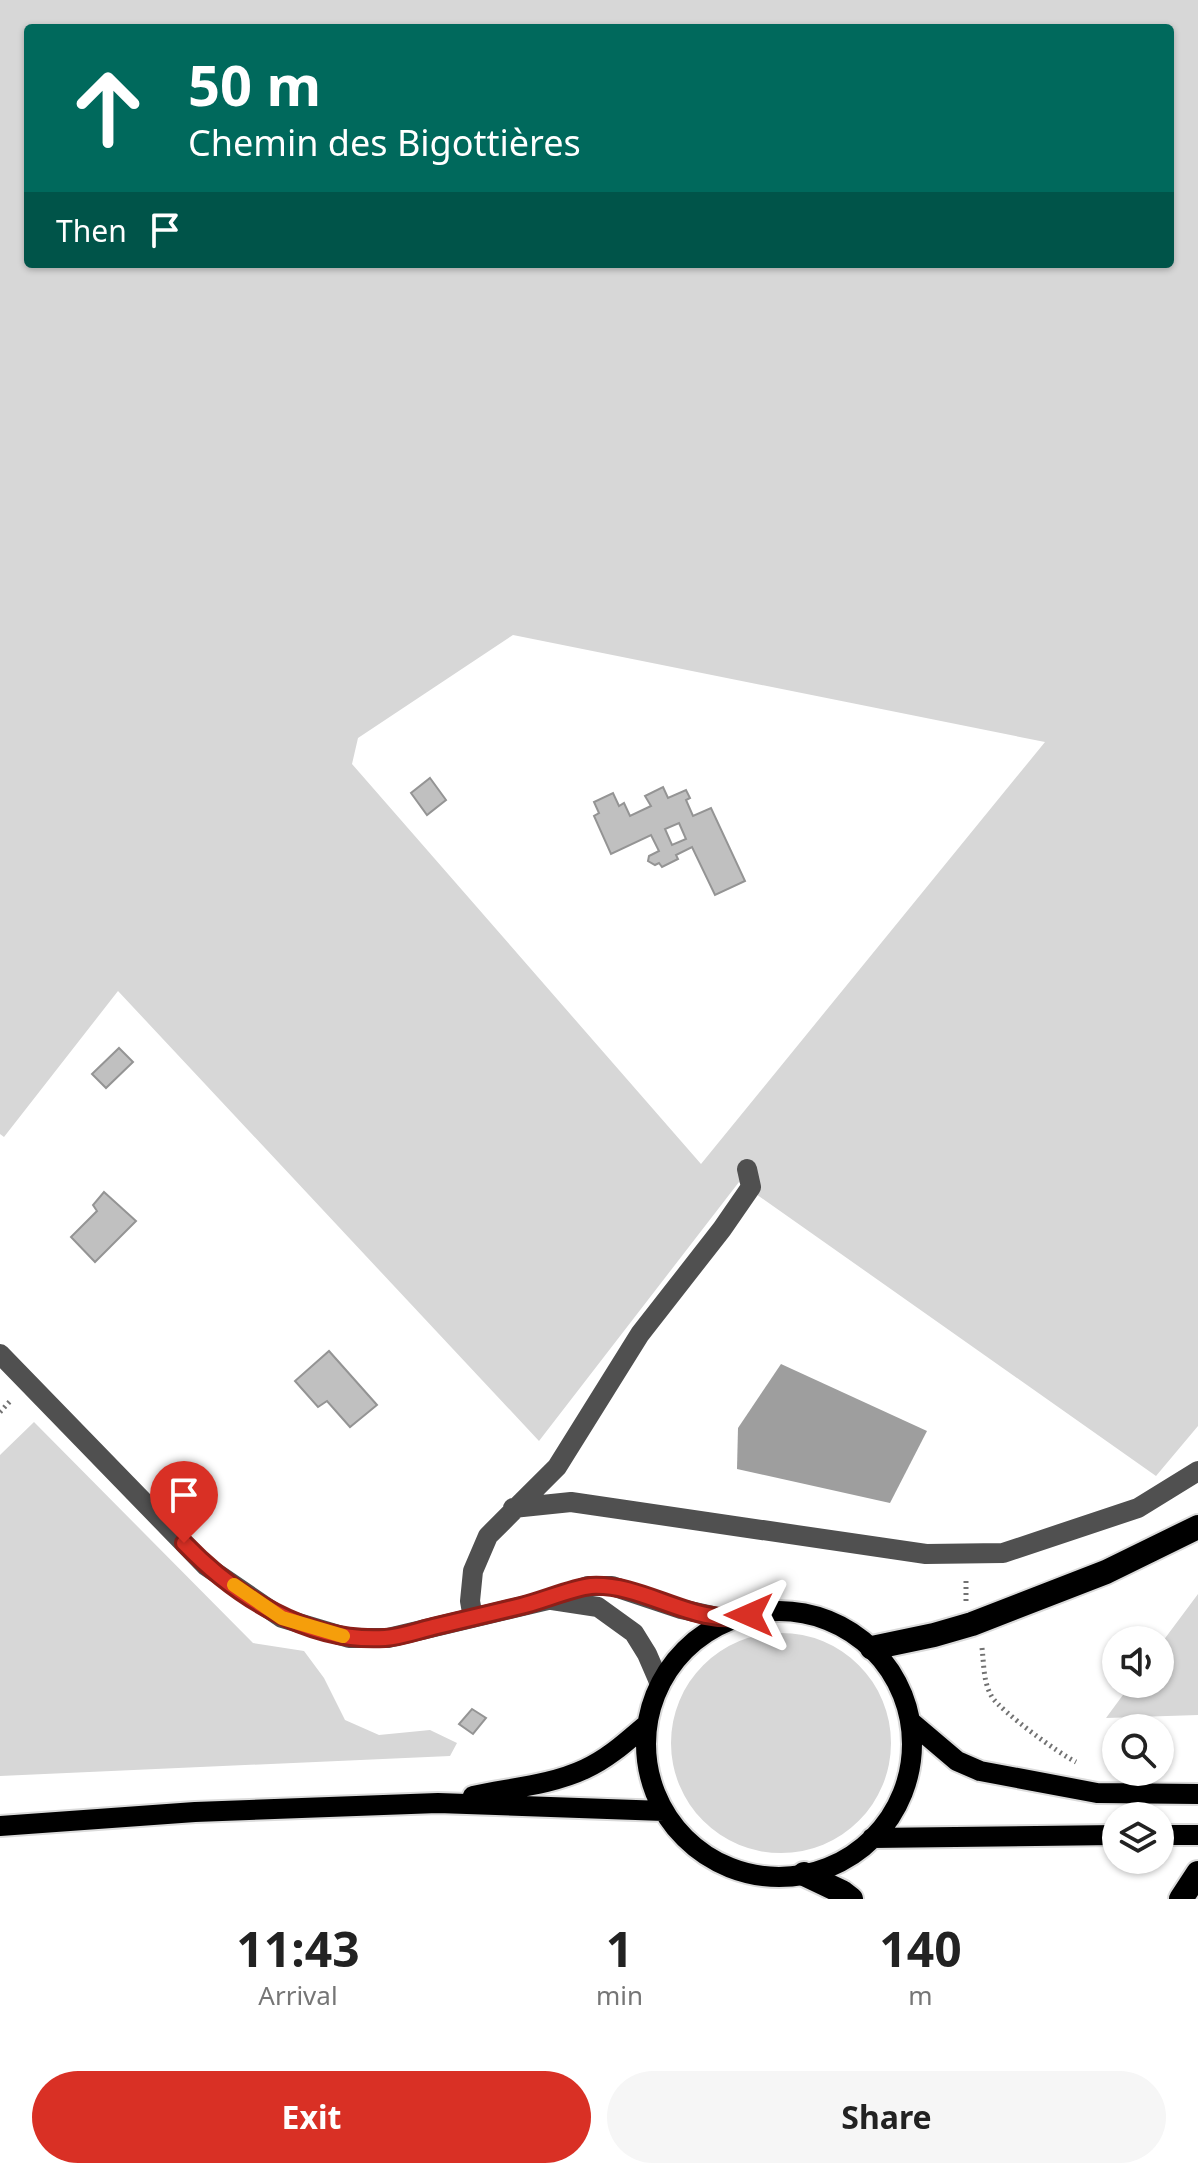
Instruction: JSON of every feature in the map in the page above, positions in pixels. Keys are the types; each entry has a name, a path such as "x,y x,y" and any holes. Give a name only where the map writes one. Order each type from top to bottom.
{"highway":[{"path":"872,1648 972,1624 1106,1572 1198,1527"},
{"path":"1181,1899 1198,1873"},
{"path":"804,1874 851,1899"}],"main road":[{"path":"768,1611 805,1613 841,1626 872,1648 890,1669 903,1695 911,1722 912,1754 906,1784 892,1814 872,1838 840,1861 804,1874 764,1876 725,1865 701,1852 680,1833 664,1811 652,1784 646,1754 647,1724 660,1684 678,1657 694,1642 731,1620 768,1611"},
{"path":"911,1722 957,1761 980,1771 1097,1793 1198,1794"},
{"path":"438,1803 548,1781 584,1770 615,1752 647,1724"},
{"path":"0,1826 195,1812 438,1803 664,1811"},
{"path":"872,1838 1102,1835"},
{"path":"1174,1835 1198,1835"}],"street":[{"path":"473,1618 470,1601 473,1571 488,1536 557,1467 640,1334 751,1187 747,1169"},
{"path":"0,1354 206,1566 282,1618 349,1638 388,1638 548,1600 588,1586 612,1586 681,1609 731,1620"},
{"path":"513,1508 571,1502 926,1554 1003,1553 1138,1508 1198,1471"},
{"path":"548,1600 598,1607 634,1633 660,1684"}],"path":[{"path":"967,1553 965,1599 982,1650 984,1675 991,1696 1009,1716 1068,1758 1086,1767"}],"shaded area":[{"path":"0,0 1198,0 1198,1426 1156,1476 739,1182 539,1441 118,991 4,1137 0,1134","holes":["513,635 1045,742 701,1164 352,764 358,738"]},
{"path":"781,1364 927,1431 890,1503 737,1469 738,1428"},
{"path":"34,1422 253,1643 304,1651 324,1678 345,1720 379,1735 430,1730 457,1743 450,1756 0,1776 0,1455"},
{"path":"1198,1594 1198,1715 1109,1714 1121,1698 1174,1698 1174,1626"},
{"path":"781,1633 823,1642 842,1652 858,1666 872,1682 882,1701 891,1743 882,1785 872,1804 858,1820 842,1834 823,1844 781,1853 739,1844 720,1834 704,1820 690,1804 680,1785 671,1743 680,1701 690,1682 704,1666 720,1652 739,1642"}],"building":[{"path":"430,778 446,800 427,815 411,793"},
{"path":"663,787 668,798 686,790 690,798 686,800 693,816 711,808 745,881 715,895 692,847 662,867 659,863 655,865 648,861 649,856 659,851 651,835 611,854 594,816 599,813 594,802 613,793 619,806 624,803 630,816 651,806 645,796","holes":["679,823 686,839 672,845 665,829"]},
{"path":"119,1048 133,1062 106,1088 92,1074"},
{"path":"104,1192 136,1221 95,1262 71,1237 97,1211 93,1205"},
{"path":"329,1351 377,1405 350,1427 327,1401 318,1407 295,1381"},
{"path":"472,1709 486,1718 473,1734 459,1724"}],"slow traffic":[{"path":"234,1585 282,1618 343,1636"}],"route":[{"path":"184,1543 206,1566 282,1618 349,1638 388,1638 548,1600 588,1586 612,1586 681,1609 731,1620 749,1615"}]}
